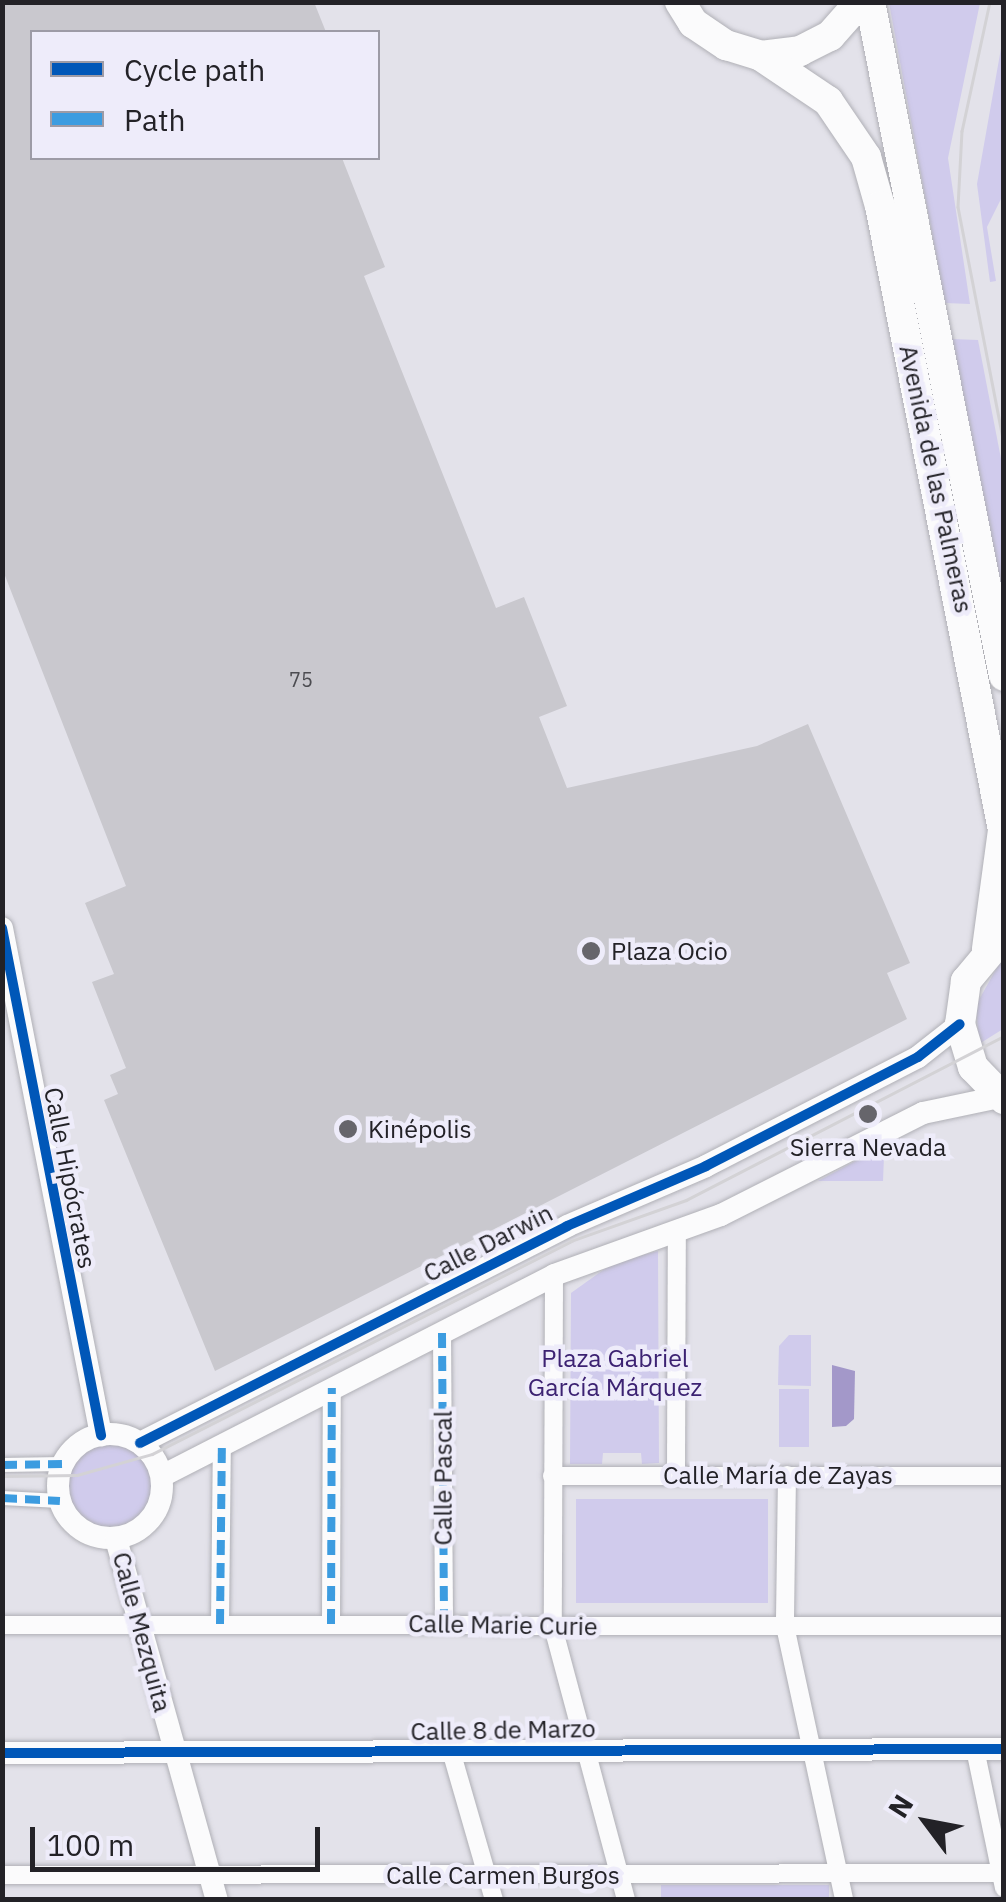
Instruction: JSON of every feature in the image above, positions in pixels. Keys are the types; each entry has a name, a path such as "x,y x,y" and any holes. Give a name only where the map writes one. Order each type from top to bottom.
{"main road":[{"name":"Avenida de las Palmeras","path":"680,2 692,24 761,56 828,101 866,157 914,302"},
{"path":"761,56 800,51 830,36 860,2"},
{"name":"Avenida de las Palmeras","path":"870,2 914,302 1002,830 996,943"},
{"name":"Avenida de las Palmeras","path":"921,338 1004,676"},
{"path":"996,943 966,981 960,1024 973,1067 1002,1098"}],"street":[{"name":"Calle Hipócrates","path":"2,928 101,1435"},
{"name":"Calle Darwin","path":"140,1443 552,1234 722,1158 918,1056 960,1024"},
{"path":"62,1464 60,1500 85,1533 116,1538 147,1524 162,1476 554,1275 677,1232 922,1113 1002,1098"},
{"path":"676,1474 677,1232"},
{"path":"554,1275 552,1627 581,1749 626,1900"},
{"name":"Calle Pascal","path":"442,1333 444,1624"},
{"path":"331,1624 332,1388"},
{"path":"2,1465 62,1464 101,1435 140,1443 162,1476"},
{"path":"220,1624 222,1444"},
{"name":"Calle María de Zayas","path":"552,1476 1004,1476"},
{"path":"787,1476 785,1626 844,1900"},
{"path":"2,1498 60,1500"},
{"name":"Calle Mezquita","path":"116,1538 217,1900"},
{"name":"Calle Marie Curie","path":"2,1625 1004,1626"},
{"path":"975,1749 1002,1878"},
{"name":"Calle 8 de Marzo","path":"2,1753 1004,1749"},
{"path":"452,1751 494,1900"},
{"name":"Calle Carmen Burgos","path":"2,1874 838,1874 1002,1878"}],"green space":[{"path":"889,3 980,3 948,158 970,304 945,303"},
{"path":"1003,37 1003,195 987,227 996,281 990,282 977,184"},
{"path":"952,339 978,340 1003,469 1003,595"},
{"path":"1003,957 1003,1029 979,1044 976,1005"},
{"path":"884,1156 883,1181 818,1181 863,1157"},
{"name":"Plaza Gabriel García Márquez","path":"658,1251 659,1463 642,1464 641,1453 603,1453 602,1464 570,1464 571,1293 613,1263"},
{"path":"789,1335 811,1335 811,1386 778,1385 779,1346"},
{"path":"779,1389 809,1389 809,1447 779,1447"},
{"path":"110,1445 126,1448 140,1457 149,1471 149,1503 140,1517 126,1526 110,1529 94,1526 80,1517 71,1503 68,1487 71,1471 80,1457 94,1448"},
{"path":"576,1499 768,1499 768,1603 576,1603"},
{"path":"661,1885 829,1885 829,1899 661,1899"}],"shaded area":[{"path":"832,1365 855,1371 854,1419 846,1426 832,1427"}],"building":[{"path":"2,2 314,2 325,30 30,30 30,160 343,160 385,267 364,276 496,608 524,597 567,706 539,717 567,788 757,746 808,724 910,963 887,973 907,1019 215,1371 104,1100 118,1094 110,1075 126,1068 92,982 114,974 85,903 126,886 2,568"}],"tram line":[{"path":"990,2 962,131 958,207 1004,444"},
{"path":"2,1476 77,1475 152,1454 571,1241 686,1200 1004,1036"}],"marked path":[{"path":"442,1333 444,1624"},
{"path":"331,1624 332,1388"},
{"path":"220,1624 222,1444"},
{"path":"2,1465 62,1464"},
{"path":"2,1498 60,1501"}],"cycle path":[{"path":"2,928 101,1435"},
{"path":"140,1443 567,1226 706,1166 918,1057 960,1024"},
{"path":"2,1753 1004,1749"}],"place":[{"name":"Plaza Ocio","path":"591,951"},
{"name":"Sierra Nevada","path":"868,1114"},
{"name":"Kinépolis","path":"348,1129"}]}
